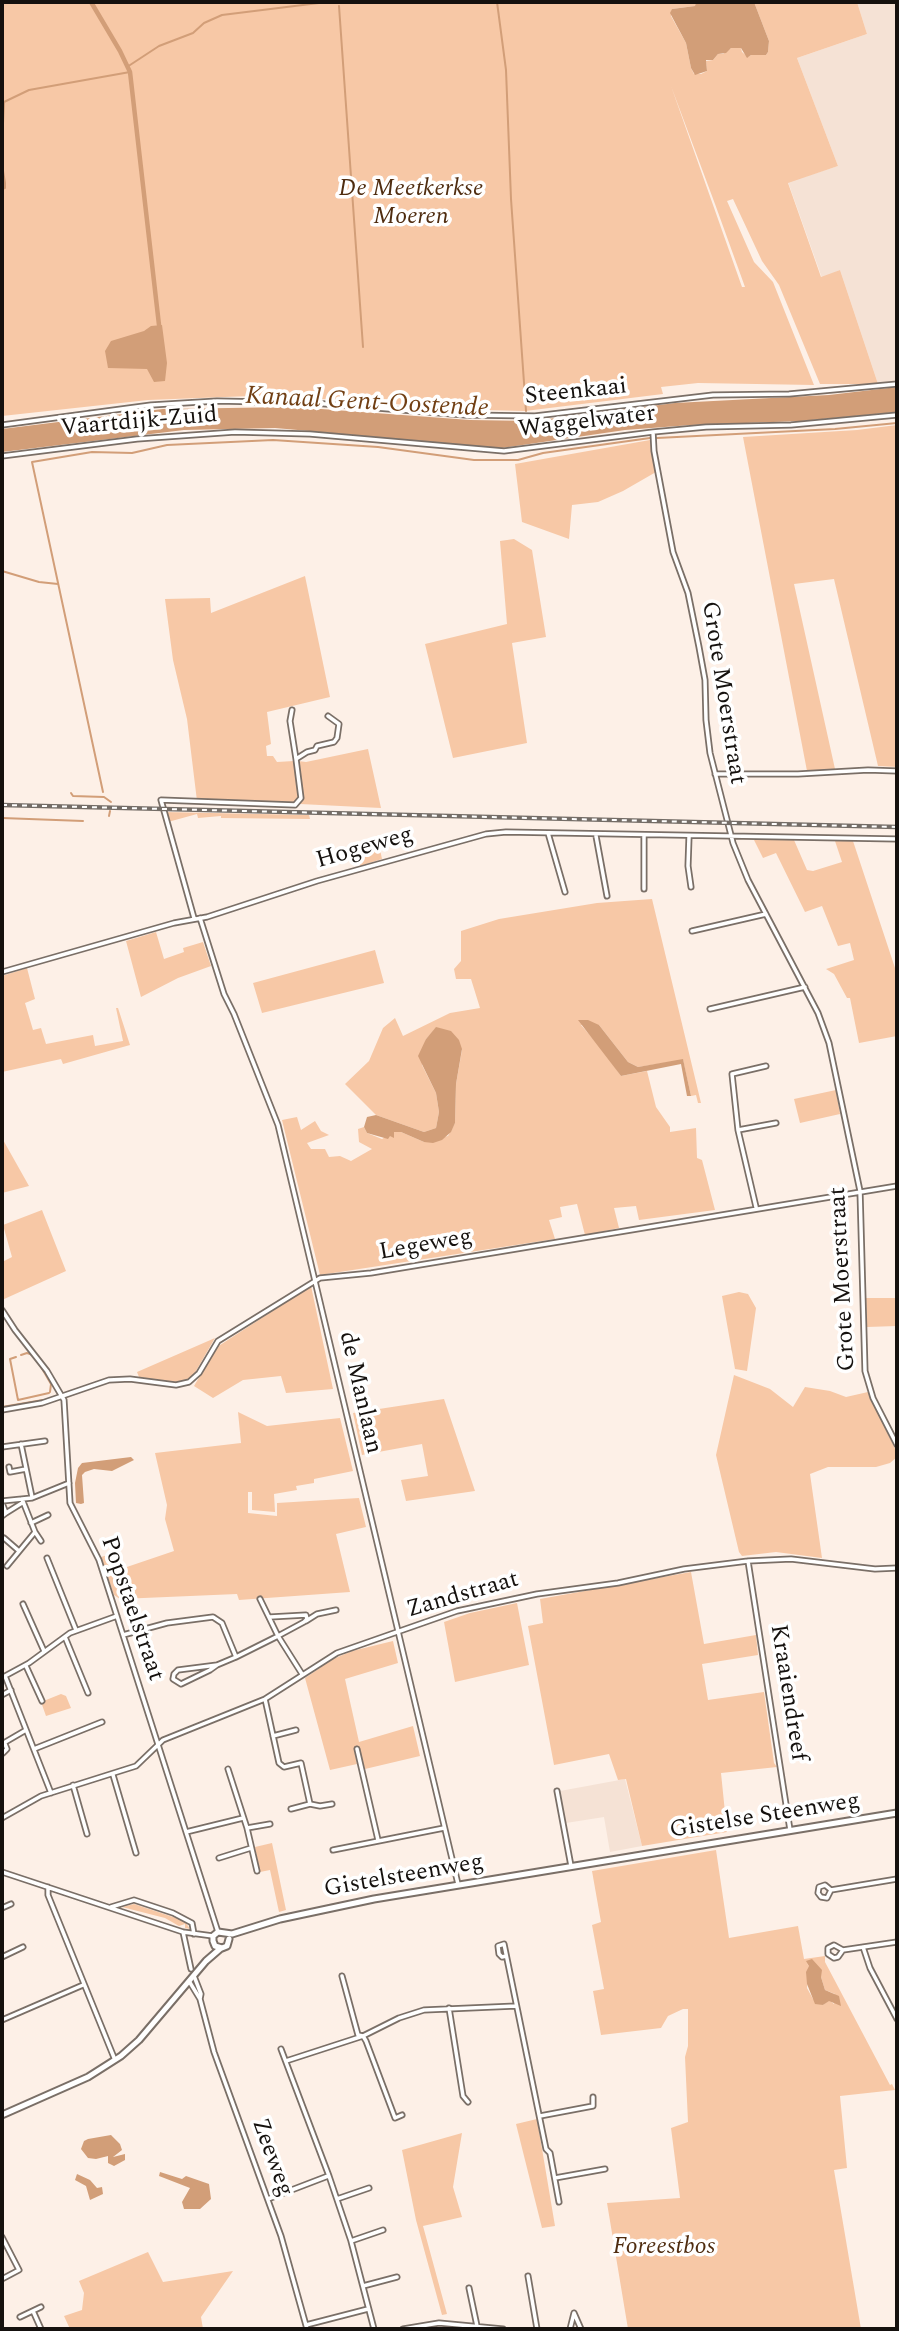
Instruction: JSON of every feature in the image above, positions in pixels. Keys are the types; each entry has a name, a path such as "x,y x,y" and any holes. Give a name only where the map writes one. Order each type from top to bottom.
{"main road":[{"name":"Gistelse Steenweg","path":"638,1854 897,1813"},
{"name":"Gistelsteenweg","path":"228,1937 311,1911 638,1854"},
{"path":"2,2115 71,2085 115,2060 139,2040 191,1975 218,1947 227,1946 228,1937 216,1934 218,1947"}],"street":[{"name":"Steenkaai","path":"2,425 174,403 263,401 465,415 535,416 713,395 789,394 897,384"},
{"name":"Waggelwater","path":"281,433 504,451 653,432 791,425 897,415"},
{"name":"Grote Moerstraat","path":"653,432 654,451 666,502 673,552 688,593 705,680 707,731 715,774 732,837 744,870 805,987 827,1036 860,1191 864,1366 873,1398 897,1445"},
{"name":"Vaartdijk-Zuid","path":"2,456 186,434 281,433"},
{"path":"194,918 161,800 295,805 301,798 290,721 292,710"},
{"path":"296,760 315,750 317,746 334,742 337,738 339,724 328,716"},
{"path":"715,774 897,771"},
{"name":"Hogeweg","path":"2,972 200,918 478,835 500,832 897,839"},
{"path":"548,833 565,892"},
{"path":"596,835 607,896"},
{"path":"644,889 645,836"},
{"path":"689,837 688,866 691,887"},
{"path":"692,931 766,914"},
{"name":"de Manlaan","path":"200,918 221,987 278,1125 458,1885"},
{"path":"710,1009 805,987"},
{"path":"756,1208 738,1130 732,1074 766,1066"},
{"path":"738,1130 776,1124"},
{"name":"Legeweg","path":"2,1410 42,1403 109,1380 130,1379 176,1385 189,1382 199,1373 218,1341 314,1280 371,1273 897,1186"},
{"name":"Popstaelstraat","path":"2,1310 15,1331 41,1362 66,1405 70,1503 96,1551 216,1934"},
{"path":"2,1447 45,1441"},
{"path":"21,1444 32,1497"},
{"path":"9,1466 10,1472 26,1469"},
{"path":"22,1501 2,1502 4,1515 22,1501 69,1483"},
{"path":"22,1501 41,1541"},
{"path":"31,1522 48,1516"},
{"path":"6,1566 35,1532"},
{"path":"4,1538 19,1551"},
{"path":"47,1558 76,1630"},
{"name":"Zandstraat","path":"2,1818 51,1793 139,1764 163,1740 265,1699 324,1659 345,1649 449,1614 537,1594 748,1560 799,1559 875,1569 897,1569"},
{"name":"Kraaiendreef","path":"748,1560 790,1830"},
{"path":"260,1599 278,1636 302,1675"},
{"path":"23,1604 44,1651"},
{"path":"217,1664 184,1683 176,1683 173,1679 178,1670 217,1664 236,1657 317,1614 337,1610"},
{"path":"270,1617 302,1614 307,1619 304,1622"},
{"path":"5,1676 26,1665 76,1630 117,1616"},
{"path":"123,1635 179,1620 213,1617 222,1623 236,1657"},
{"path":"65,1636 88,1693"},
{"path":"26,1665 41,1701"},
{"path":"2,1667 51,1793"},
{"path":"2,1695 11,1690"},
{"path":"265,1699 279,1765 285,1767 301,1763 310,1804"},
{"path":"34,1749 102,1722"},
{"path":"3,1754 7,1749 3,1744 26,1730"},
{"path":"273,1736 296,1730"},
{"path":"357,1749 378,1840"},
{"path":"228,1769 247,1828 257,1871"},
{"path":"112,1774 136,1853"},
{"path":"74,1785 87,1834"},
{"path":"557,1791 571,1866"},
{"path":"291,1809 310,1804 332,1804"},
{"path":"186,1832 243,1818"},
{"path":"247,1828 270,1824"},
{"path":"333,1850 444,1828"},
{"path":"219,1858 251,1848"},
{"path":"2,1872 183,1932 216,1934"},
{"path":"831,1890 897,1879"},
{"path":"48,1887 48,1895 115,2060"},
{"path":"111,1907 134,1900 173,1913 192,1923 194,1934"},
{"path":"2,1908 10,1903"},
{"name":"Zeeweg","path":"183,1932 191,1975 201,1994 214,2052 268,2199 306,2327"},
{"path":"843,1950 897,1942"},
{"path":"2,1957 23,1947"},
{"path":"863,1947 870,1968 897,2019"},
{"path":"506,1956 559,2202"},
{"path":"342,1976 358,2035 363,2036 395,2118 402,2116"},
{"path":"2,2020 84,1984"},
{"path":"889,2004 897,2003"},
{"path":"285,2062 363,2036 412,2013 449,2008 516,2006"},
{"path":"449,2008 463,2096 468,2102"},
{"path":"281,2049 351,2241 374,2329"},
{"path":"540,2116 593,2106 593,2097"},
{"path":"555,2178 605,2169"},
{"path":"268,2199 329,2176"},
{"path":"337,2199 369,2188"},
{"path":"351,2241 383,2231"},
{"path":"2,2237 19,2270 2,2279"},
{"path":"528,2276 537,2329"},
{"path":"363,2286 397,2277"},
{"path":"469,2288 477,2326"},
{"path":"20,2317 41,2307"},
{"path":"306,2327 369,2308"},
{"path":"33,2311 41,2329"},
{"path":"570,2329 573,2314 581,2329"},
{"path":"403,2329 439,2323 503,2329"}],"shaded area":[{"path":"696,2 754,2 769,41 766,55 751,55 747,58 741,48 731,48 726,53 718,54 713,60 706,60 707,71 695,75 686,43 670,13 672,9 695,6"},
{"path":"857,2 897,2 897,380 878,384 840,270 822,278 788,182 838,166 797,58 867,34"},
{"path":"162,325 167,363 165,381 154,382 147,369 108,368 105,351 111,341 144,331 151,326"},
{"path":"897,387 897,412 801,421 625,430 502,448 275,428 184,430 2,452 2,429 163,409 294,407 470,420 532,421 675,403 829,395"},
{"path":"578,1020 588,1020 599,1025 628,1062 638,1067 683,1059 691,1096 687,1096 681,1064 621,1076"},
{"path":"436,1027 451,1031 459,1040 462,1049 456,1084 455,1123 451,1132 442,1140 433,1143 401,1132 394,1132 394,1138 390,1136 388,1139 367,1133 364,1127 367,1117 376,1115 424,1132 436,1128 439,1112 436,1093 418,1056 426,1039"},
{"path":"131,1457 134,1460 112,1471 94,1469 85,1472 82,1475 84,1503 76,1503 75,1483 78,1468 82,1463"},
{"path":"625,1779 642,1846 610,1852 604,1817 566,1823 560,1791"},
{"path":"812,1959 822,1970 825,1990 839,1996 841,2006 829,2001 823,2005 815,2004 807,1984 806,1972 809,1966 806,1961"},
{"path":"111,2135 122,2150 113,2157 125,2154 125,2160 114,2166 108,2163 108,2156 88,2158 81,2149 84,2141 88,2139"},
{"path":"160,2172 182,2179 186,2176 209,2184 211,2199 200,2209 184,2209 182,2202 190,2188 159,2176"},
{"path":"77,2174 90,2180 97,2188 102,2187 103,2194 90,2200 86,2186 75,2180"}],"green space":[{"name":"De Meetkerkse Moeren","path":"2,2 696,2 695,6 672,9 671,16 686,43 694,74 701,74 707,71 706,61 713,60 718,54 731,48 741,48 748,57 766,55 769,41 754,2 857,2 867,34 797,58 838,166 788,183 821,277 840,270 878,384 820,384 779,285 762,261 733,199 727,201 754,262 773,282 814,385 698,383 661,387 663,394 525,411 445,409 367,401 251,396 148,400 2,416","holes":["671,86 745,287 742,287"]},
{"path":"897,425 897,767 878,766 834,579 794,584 835,769 807,771 743,437"},
{"path":"650,440 656,472 598,502 572,505 569,539 522,522 515,464"},
{"path":"514,539 532,550 546,637 512,643 527,743 453,758 425,644 507,624 500,541"},
{"path":"305,576 330,697 267,712 271,744 266,746 267,756 273,756 277,762 294,761 298,800 294,804 197,801 187,719 173,660 165,599 210,598 211,613"},
{"path":"368,749 381,808 300,804 303,792 298,761 306,762"},
{"path":"164,812 309,815 310,819 221,816 198,818 197,814 168,822"},
{"path":"378,840 382,859 360,866 356,846"},
{"path":"754,840 794,840 807,870 813,871 842,862 835,841 853,841 897,974 897,1036 859,1043 850,998 847,998 834,974 826,969 854,960 850,943 838,946 822,906 805,912 776,853 763,858"},
{"path":"652,899 701,1103 698,1103 696,1095 691,1096 683,1060 638,1067 628,1062 599,1025 581,1025 621,1076 647,1071 656,1107 670,1127 670,1132 696,1128 697,1158 702,1160 715,1210 639,1220 636,1206 614,1208 619,1228 585,1235 577,1204 560,1207 562,1217 549,1220 555,1239 320,1275 282,1120 297,1117 301,1130 315,1121 321,1131 329,1135 307,1143 311,1149 325,1149 329,1157 340,1156 351,1161 372,1149 359,1142 358,1129 364,1127 367,1133 382,1139 394,1132 401,1132 424,1142 448,1136 455,1123 456,1084 462,1050 436,1028 426,1039 422,1065 436,1093 439,1112 436,1128 424,1132 376,1115 345,1084 369,1061 383,1028 395,1018 403,1036 450,1013 480,1008 471,979 456,979 454,969 461,961 461,931 499,919 597,903"},
{"path":"156,932 164,959 184,952 183,948 203,942 211,966 178,978 141,997 126,941"},
{"path":"375,950 384,983 262,1013 253,983"},
{"path":"27,968 35,999 25,1003 33,1030 41,1028 46,1044 93,1035 95,1046 123,1041 118,1008 130,1045 63,1064 61,1059 2,1072 2,976"},
{"path":"836,1090 840,1114 800,1123 794,1099"},
{"path":"2,1138 29,1186 2,1193"},
{"path":"42,1210 66,1271 2,1300 2,1262 12,1257 3,1225"},
{"path":"311,1286 333,1389 286,1393 281,1376 243,1380 213,1398 194,1386 217,1347"},
{"path":"739,1292 748,1294 756,1308 747,1371 735,1369 722,1296"},
{"path":"866,1298 897,1298 897,1326 867,1327"},
{"path":"215,1338 192,1378 179,1383 139,1377 137,1372"},
{"path":"734,1375 770,1389 793,1407 805,1387 846,1397 868,1392 897,1457 890,1463 876,1467 828,1467 810,1474 822,1558 776,1552 742,1556 739,1552 716,1455"},
{"path":"444,1399 475,1491 406,1501 401,1480 428,1476 422,1444 362,1455 353,1413"},
{"path":"238,1412 267,1426 340,1418 353,1471 314,1479 314,1483 296,1486 297,1490 274,1494 275,1512 252,1510 252,1492 248,1492 248,1513 277,1516 277,1503 359,1498 366,1527 336,1534 350,1592 239,1600 237,1594 120,1599 114,1595 101,1557 111,1554 118,1570 174,1551 165,1519 167,1505 155,1453 241,1443"},
{"path":"691,1572 704,1644 756,1635 758,1655 702,1664 708,1700 764,1692 774,1763 777,1767 721,1773 727,1832 642,1846 626,1779 618,1780 609,1754 554,1765 528,1626 543,1623 540,1599"},
{"path":"517,1603 529,1665 455,1682 444,1622 470,1613"},
{"path":"393,1641 398,1663 345,1679 359,1742 413,1726 420,1756 365,1769 359,1747 354,1749 357,1764 330,1770 305,1678 333,1659 352,1651"},
{"path":"61,1694 66,1696 71,1708 46,1716 41,1702"},
{"path":"272,1843 286,1910 279,1912 270,1870 260,1872 255,1847"},
{"name":"Foreestbos","path":"716,1850 729,1938 798,1926 804,1959 825,1956 825,1962 895,2090 840,2096 847,2168 834,2170 861,2329 628,2329 607,2203 680,2198 671,2128 688,2122 685,2057 688,2046 688,2009 668,2016 661,2028 601,2035 593,1991 604,1989 592,1925 601,1922 592,1871","holes":["806,1963 821,1977 825,1990 835,1994 834,2004 829,2000 823,2005 813,1999 807,1988 809,1966"]},
{"path":"134,1904 179,1919 186,1923 190,1929 185,1928 185,1924 179,1926 165,1918 122,1907"},
{"path":"537,2119 555,2226 542,2228 516,2124"},
{"path":"462,2133 453,2187 462,2217 423,2226 447,2314 442,2315 416,2220 402,2150"},
{"path":"148,2252 163,2282 233,2271 201,2317 203,2329 70,2329 64,2316 82,2310 84,2293 79,2281"}],"waterway":[{"path":"91,2 130,72 159,325"},
{"path":"127,67 159,46 193,33 204,23 222,15 327,2"},
{"path":"497,2 506,70 511,199 526,411"},
{"path":"339,6 363,347"},
{"path":"2,145 4,102 29,90 130,72"},
{"path":"2,165 5,183 5,188 2,189"},
{"path":"657,438 835,429 897,423"},
{"path":"103,792 32,462 92,452 132,453 167,445 273,440 378,447 474,460 518,460 543,453 650,438"},
{"path":"2,571 39,582 58,584"},
{"path":"71,793 73,796 104,797 111,802"},
{"path":"109,816 110,811"},
{"path":"2,818 83,821"},
{"path":"21,1355 33,1355"},
{"path":"16,1357 10,1359 18,1400 49,1393"},
{"path":"40,1365 51,1384 50,1392"},
{"path":"2,1407 43,1400"}],"railway":[{"path":"2,805 897,827"}],"water label":[{"name":"Kanaal Gent-Oostende","path":"367,404"}]}
